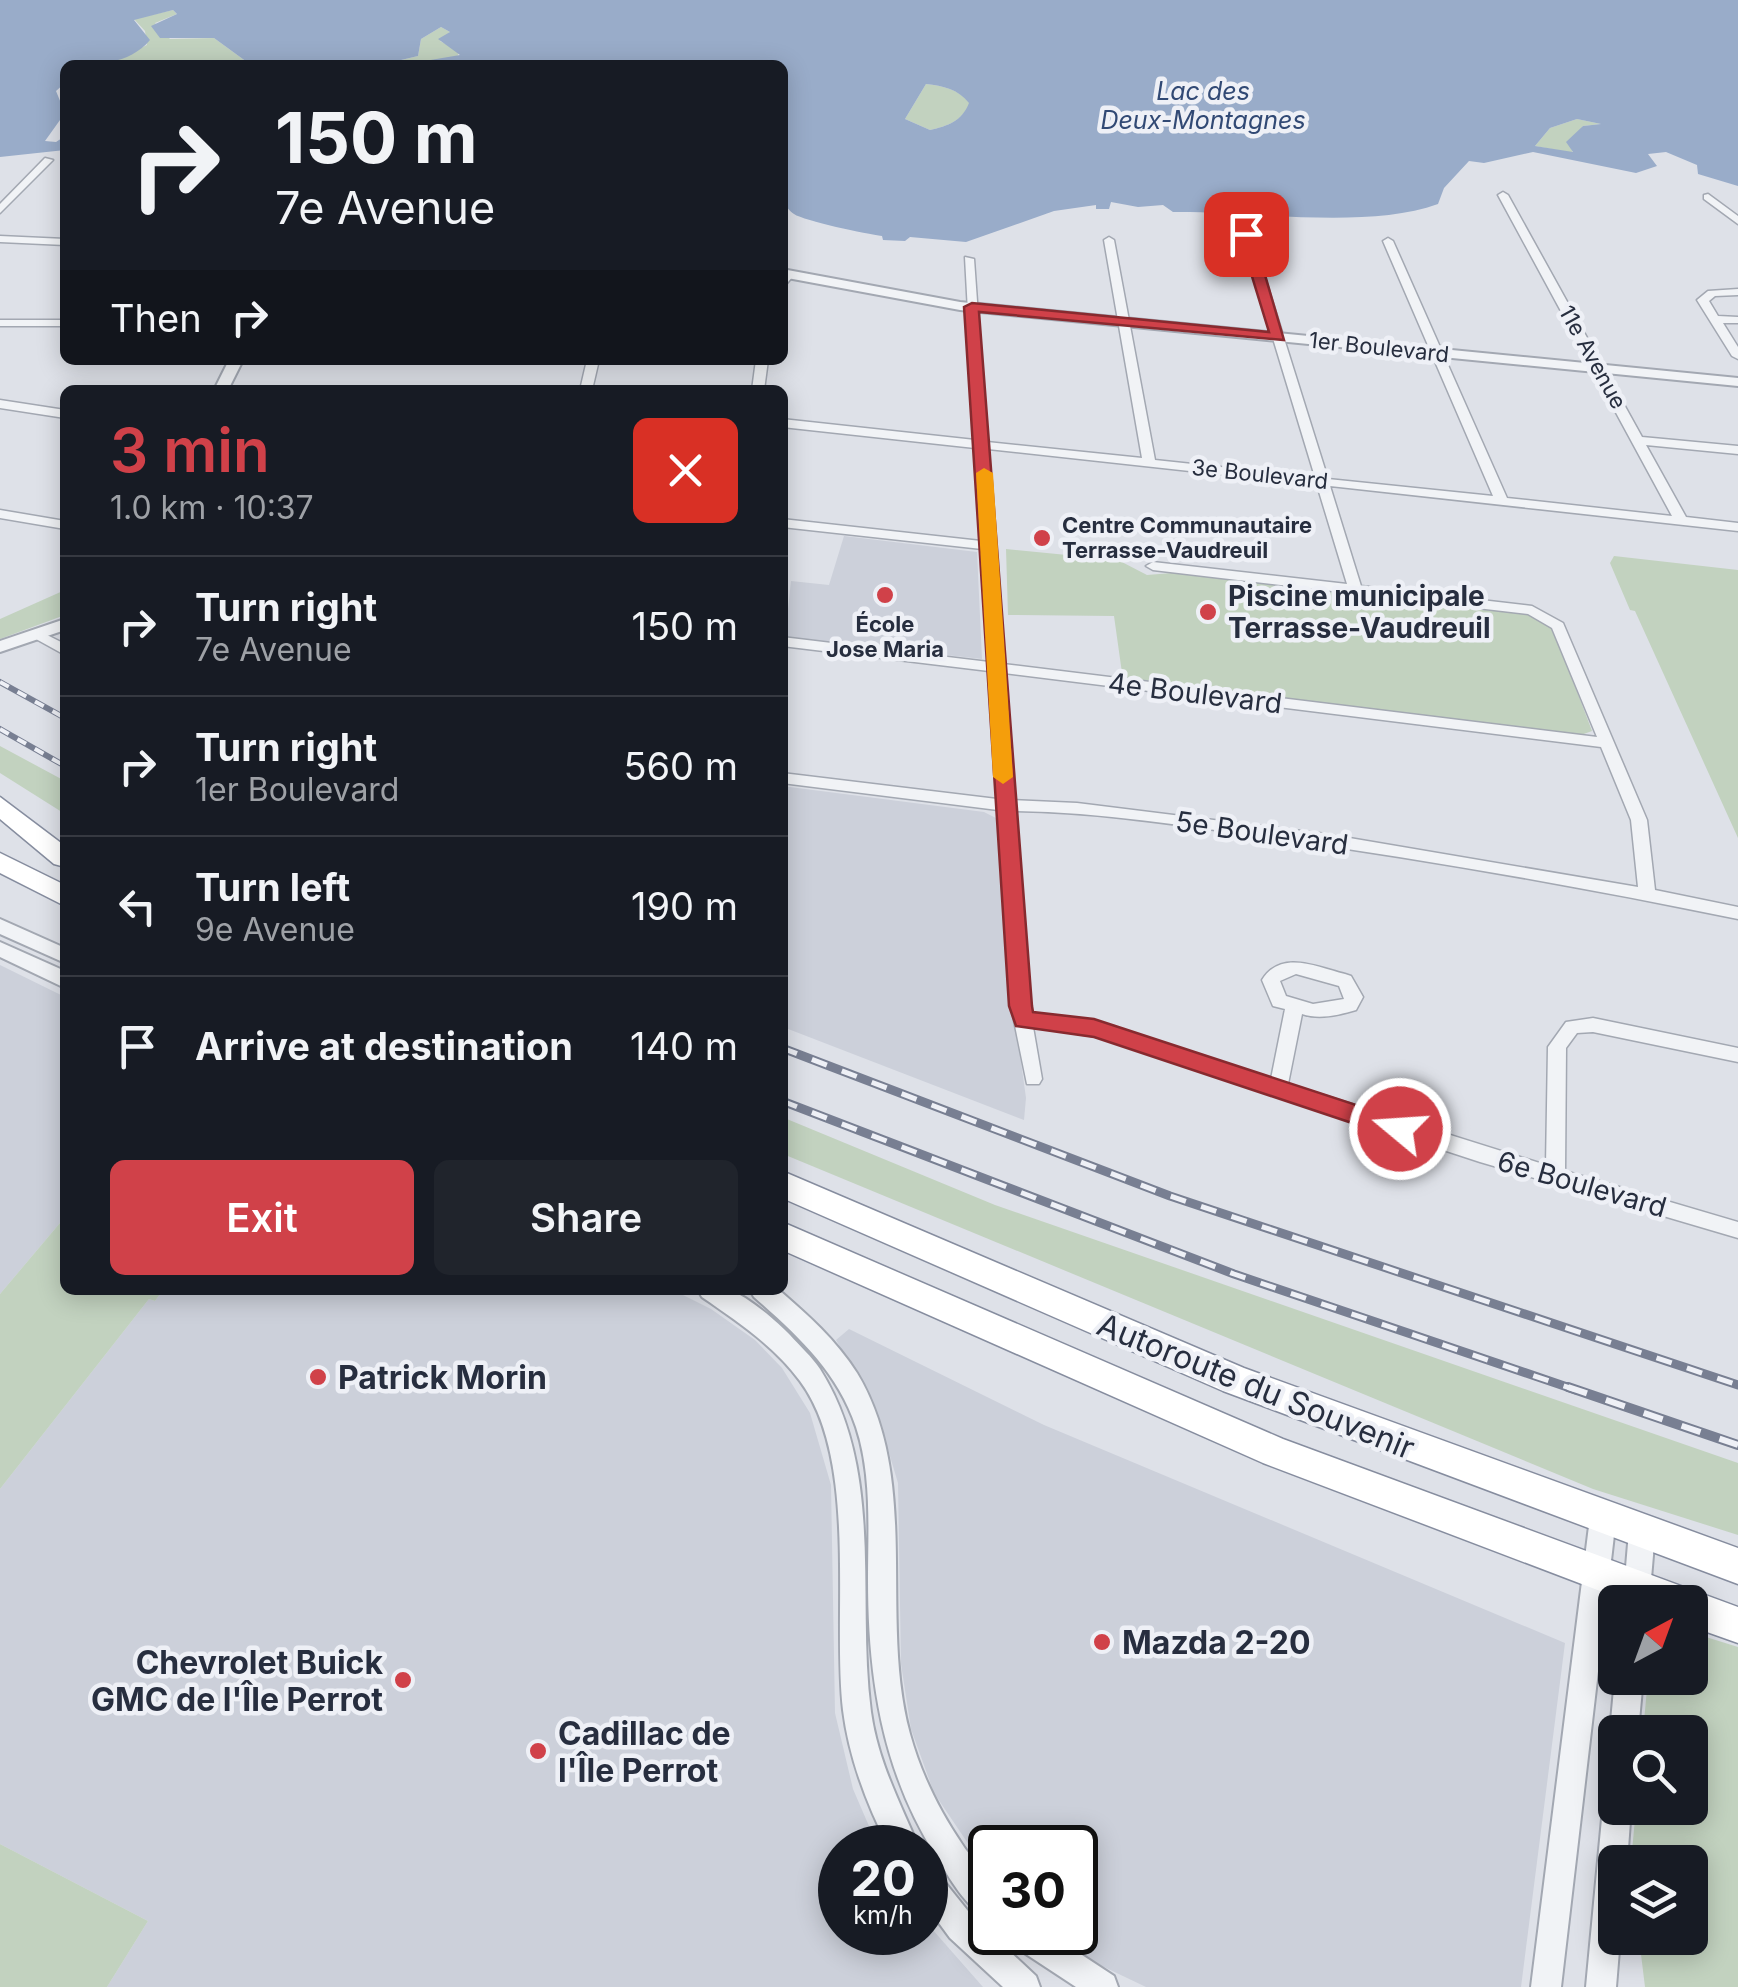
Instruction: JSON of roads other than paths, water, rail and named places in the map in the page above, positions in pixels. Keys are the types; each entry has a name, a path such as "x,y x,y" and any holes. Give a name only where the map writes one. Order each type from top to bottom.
{"highway":[{"path":"0,806 60,856"},
{"path":"0,826 60,857"},
{"path":"0,862 60,893"},
{"name":"Autoroute du Souvenir","path":"788,1187 1218,1373 1738,1566"},
{"name":"Autoroute du Souvenir","path":"788,1238 1212,1426 1617,1585"},
{"path":"1708,1614 1738,1624"}],"street":[{"path":"0,210 48,160"},
{"name":"11e Avenue","path":"1503,195 1680,520"},
{"path":"1708,197 1738,221"},
{"path":"1246,234 1355,588"},
{"path":"0,238 60,242"},
{"path":"1109,240 1148,462"},
{"path":"1388,241 1501,500"},
{"path":"969,258 1004,802 1033,1079"},
{"name":"1er Boulevard","path":"788,278 972,307 1738,382"},
{"path":"1738,292 1704,297 1738,356"},
{"path":"1715,320 1738,320"},
{"path":"0,323 60,323"},
{"path":"0,404 60,413"},
{"name":"3e Boulevard","path":"788,424 1738,527"},
{"path":"1640,441 1738,450"},
{"path":"0,514 60,524"},
{"path":"788,524 976,546 989,543"},
{"path":"1154,566 1532,610 1558,626 1639,820 1648,893"},
{"path":"0,646 41,636 60,626"},
{"path":"41,636 60,647"},
{"name":"4e Boulevard","path":"788,642 1608,744"},
{"name":"5e Boulevard","path":"788,779 1386,851 1648,893 1738,913"},
{"path":"0,926 60,954"},
{"path":"0,949 60,978"},
{"path":"1278,1090 1294,1008"},
{"name":"6e Boulevard","path":"1024,1020 1094,1028 1278,1090 1738,1230"},
{"path":"1555,1176 1557,1047 1564,1032 1593,1024 1738,1056"},
{"path":"717,1295 778,1338 823,1398 849,1473 854,1688 861,1737 894,1825"},
{"path":"768,1295 813,1334 843,1375 864,1417 882,1492 887,1682 905,1762 936,1830 968,1874"},
{"path":"1546,1987 1603,1518"},
{"path":"1638,1585 1642,1532"},
{"path":"854,1585 884,1586"},
{"path":"1600,1987 1615,1825"},
{"path":"948,1910 1025,1987"},
{"path":"1055,1955 1103,1987"}],"water":[{"name":"Lac des Deux-Montagnes","path":"0,0 1738,0 1738,186 1698,174 1697,165 1666,152 1648,154 1657,166 1636,173 1533,152 1484,163 1469,161 1444,188 1438,204 1409,212 1308,217 1173,212 1163,205 1138,207 1111,202 1109,209 1096,209 1096,205 1054,211 966,242 910,237 905,241 883,240 882,236 800,217 788,209 788,60 430,60 460,55 438,39 450,32 441,27 421,39 418,56 401,60 244,60 214,38 160,38 151,26 177,14 173,10 134,20 150,40 122,59 60,60 60,87 56,91 60,120 45,141 60,139 60,151 0,157","holes":["926,84 950,89 969,103 958,118 930,130 905,119","1577,119 1601,124 1583,126 1566,142 1573,152 1535,146 1550,128"]}],"railway":[{"path":"0,682 60,715"},
{"path":"0,729 60,763"},
{"path":"788,1050 1170,1196 1738,1385"},
{"path":"788,1103 1234,1274 1576,1390"},
{"path":"1568,1387 1738,1445"}],"place":[{"name":"Centre Communautaire Terrasse-Vaudreuil","path":"1042,538"},
{"name":"École Jose Maria","path":"885,595"},
{"name":"Piscine municipale Terrasse-Vaudreuil","path":"1208,612"},
{"name":"Patrick Morin","path":"318,1377"},
{"name":"Mazda 2-20","path":"1102,1642"},
{"name":"Chevrolet Buick GMC de l'Île Perrot","path":"403,1680"},
{"name":"Cadillac de l'Île Perrot","path":"538,1751"}]}
